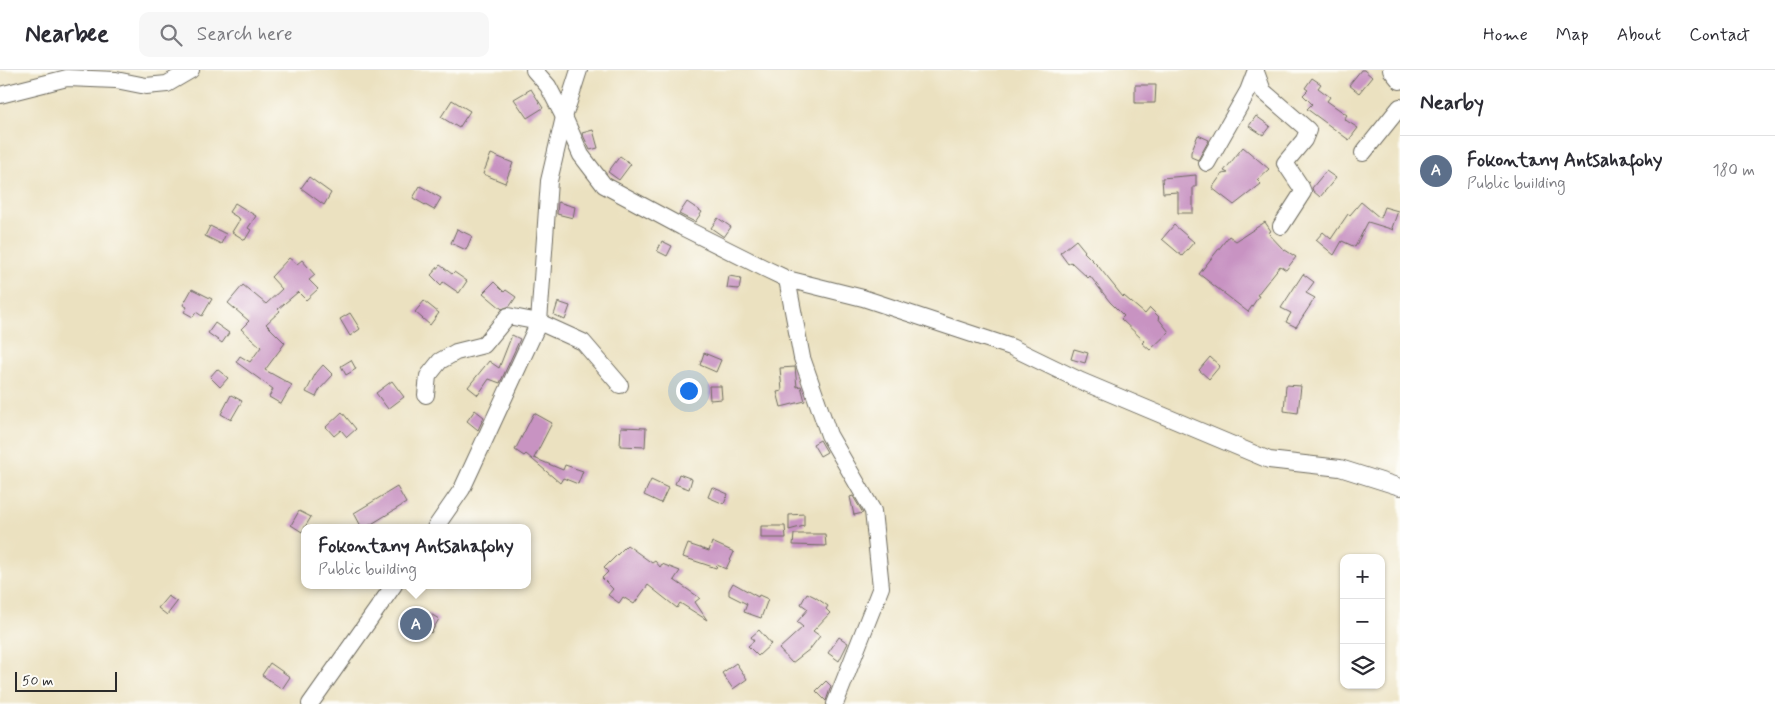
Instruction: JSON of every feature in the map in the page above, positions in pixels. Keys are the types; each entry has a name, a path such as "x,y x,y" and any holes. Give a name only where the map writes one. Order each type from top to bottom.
{"street":[{"path":"0,95 67,78 116,80 146,86 166,84 191,70"},
{"path":"534,70 548,86 581,156 604,185 682,227 787,279 863,298 1011,347 1081,381 1268,460 1340,468 1400,487"},
{"path":"438,524 462,489 539,322 549,181 564,117 579,70"},
{"path":"1391,70 1400,81"},
{"path":"1207,162 1248,91 1256,71"},
{"path":"1256,71 1263,90 1308,130 1304,140 1285,164 1302,187 1303,192 1281,226"},
{"path":"1363,153 1400,107"},
{"path":"787,279 802,358 828,435 873,511 881,587 835,704"},
{"path":"426,395 428,376 440,361 456,352 484,345 508,316 539,322 583,342 620,385"},
{"path":"310,704 391,589"}],"building":[{"path":"1361,70 1364,70 1372,77 1359,93 1349,85"},
{"path":"1312,78 1321,84 1318,88 1330,97 1327,101 1347,115 1344,119 1358,128 1349,140 1307,109 1312,104 1303,95 1308,90 1305,88"},
{"path":"1135,85 1156,85 1155,103 1135,103"},
{"path":"531,89 543,108 527,118 514,99"},
{"path":"452,100 470,111 459,128 441,117"},
{"path":"1256,116 1270,126 1263,135 1249,126"},
{"path":"593,130 598,148 590,150 582,133"},
{"path":"1198,135 1209,140 1198,160 1191,157 1191,152"},
{"path":"1243,147 1269,169 1257,180 1261,184 1234,205 1212,188 1222,174 1228,173 1224,171"},
{"path":"491,154 513,163 505,183 483,174"},
{"path":"620,156 631,164 619,180 608,172"},
{"path":"1326,171 1336,178 1320,197 1312,188"},
{"path":"1196,175 1196,187 1193,187 1193,213 1178,213 1178,192 1163,193 1162,178"},
{"path":"309,177 331,193 324,205 301,188"},
{"path":"420,186 441,198 434,210 413,198"},
{"path":"558,202 575,207 573,218 557,214"},
{"path":"687,202 702,212 695,222 679,214"},
{"path":"1361,202 1380,218 1384,207 1398,211 1392,228 1394,230 1368,222 1355,247 1342,241 1334,255 1316,240 1323,232 1331,239 1348,214 1350,215"},
{"path":"235,203 256,216 248,228 251,230 245,240 232,232 240,219 229,212"},
{"path":"718,218 731,227 724,237 711,228"},
{"path":"1265,222 1271,231 1268,233 1282,248 1296,257 1286,270 1280,266 1257,295 1259,296 1248,312 1199,274 1229,236 1236,241"},
{"path":"1174,225 1194,242 1182,256 1162,239"},
{"path":"210,226 226,234 221,244 205,236"},
{"path":"457,229 472,236 466,250 451,243"},
{"path":"1076,240 1123,297 1145,314 1150,308 1159,317 1169,332 1150,350 1142,343 1144,341 1121,319 1124,316 1110,302 1090,276 1088,278 1071,262 1068,264 1060,253"},
{"path":"662,241 672,246 667,256 657,251"},
{"path":"289,258 297,264 302,260 315,275 309,280 318,289 306,300 298,292 278,309 280,311 266,324 285,343 265,370 292,385 281,404 269,397 273,389 236,362 240,356 250,362 261,347 241,329 249,321 228,303 243,285 266,304 282,289 271,277"},
{"path":"440,265 452,274 454,272 467,281 459,293 443,282 441,285 431,275"},
{"path":"1303,274 1314,282 1306,293 1315,298 1296,327 1286,322 1291,313 1281,308"},
{"path":"729,276 741,278 739,289 727,288"},
{"path":"494,282 504,292 506,290 516,297 510,306 502,309 483,293"},
{"path":"192,289 212,299 202,316 196,312 193,317 184,312 187,307 183,305"},
{"path":"424,301 439,313 430,325 415,312"},
{"path":"558,302 570,306 565,320 554,315"},
{"path":"350,313 360,329 350,336 340,319"},
{"path":"215,323 229,333 222,343 208,333"},
{"path":"512,335 520,339 500,383 489,379 478,395 468,387 489,361 499,368"},
{"path":"1074,349 1088,353 1085,363 1071,359"},
{"path":"704,353 721,360 716,372 700,365"},
{"path":"1210,357 1220,366 1209,379 1199,370"},
{"path":"351,360 356,369 346,375 341,366"},
{"path":"323,365 333,375 320,389 316,397 306,392 316,373"},
{"path":"795,367 797,387 801,386 805,401 781,407 777,392 782,391 780,368"},
{"path":"217,369 228,378 220,387 210,377"},
{"path":"392,381 404,397 388,409 376,393"},
{"path":"1286,385 1301,386 1298,413 1284,411"},
{"path":"709,386 721,386 722,399 710,400"},
{"path":"231,395 242,401 231,420 221,414"},
{"path":"475,410 484,417 478,430 467,421"},
{"path":"342,412 356,429 347,437 341,430 334,436 326,427"},
{"path":"534,413 552,423 534,458 563,470 565,465 583,471 578,484 563,478 560,483 526,454 524,456 515,450"},
{"path":"621,427 646,428 645,447 620,446"},
{"path":"820,440 827,452 820,456 813,444"},
{"path":"679,474 692,479 689,489 675,484"},
{"path":"651,480 668,488 661,503 644,495"},
{"path":"397,487 406,503 372,524 360,524 354,513"},
{"path":"712,487 728,494 724,504 708,497"},
{"path":"853,496 863,513 854,515 850,497"},
{"path":"299,511 311,517 307,524 301,524 301,531 291,525"},
{"path":"804,514 804,526 789,530 789,515"},
{"path":"761,526 785,526 786,538 761,538"},
{"path":"794,534 825,534 826,546 793,545"},
{"path":"712,542 734,552 726,569 717,565 716,568 683,557 688,544 709,551"},
{"path":"627,545 652,563 655,561 660,567 662,564 680,571 674,580 700,598 695,602 707,620 680,603 677,608 648,585 634,604 623,597 619,603 608,595 613,589 602,578 608,572 604,568"},
{"path":"733,583 758,597 759,595 768,599 761,618 744,612 747,604 729,595 729,590"},
{"path":"807,593 828,606 826,609 830,613 813,631 820,636 810,649 792,663 779,649 803,627 797,622 808,609 801,604"},
{"path":"168,596 177,602 167,615 158,608"},
{"path":"429,613 439,619 431,633 421,628"},
{"path":"759,630 771,644 758,656 748,646 754,641 751,637"},
{"path":"839,637 848,643 839,661 828,653"},
{"path":"270,663 290,677 282,689 262,675"},
{"path":"736,663 747,679 733,689 722,673"},
{"path":"826,681 831,686 826,701 816,691"}],"place":[{"name":"Fokontany Antsahafohy","path":"416,624"}]}
